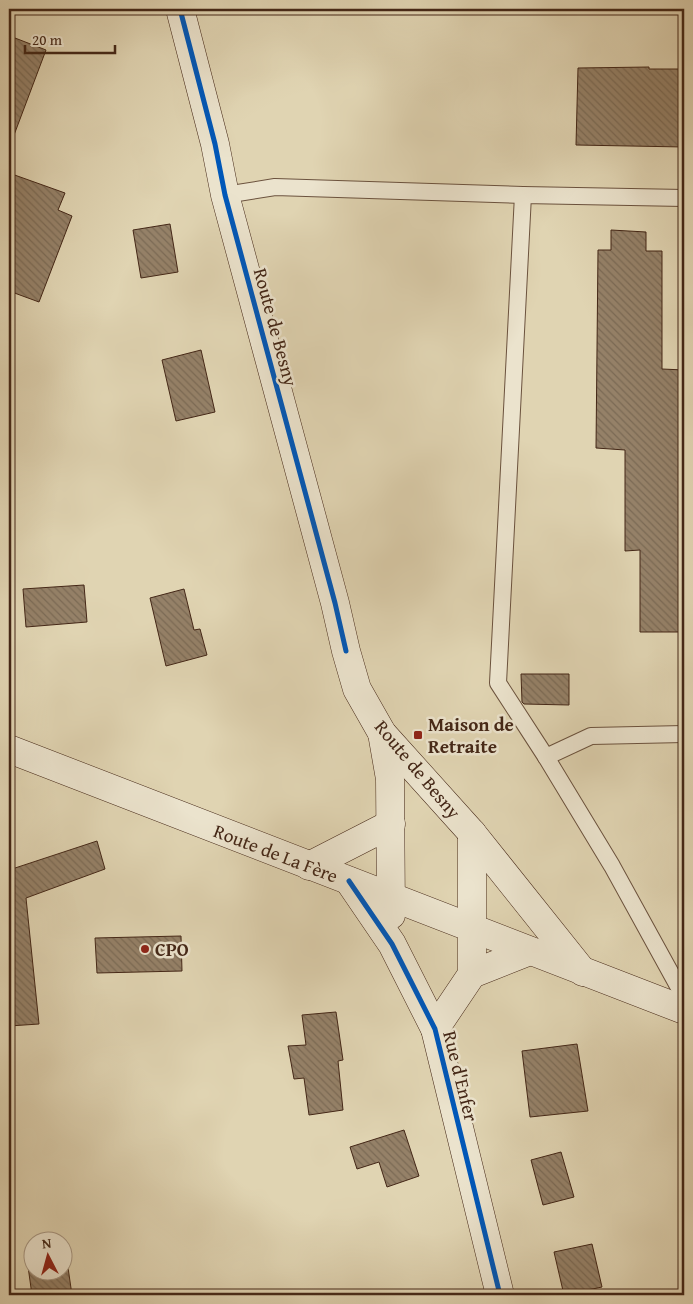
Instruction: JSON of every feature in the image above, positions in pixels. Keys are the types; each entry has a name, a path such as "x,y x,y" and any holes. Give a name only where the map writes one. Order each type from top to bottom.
{"main road":[{"name":"Route de Besny","path":"180,9 215,144 225,195 357,689 382,733 472,833 583,972"},
{"path":"382,733 390,779 392,944"},
{"name":"Route de La Fère","path":"9,749 684,1010"},
{"path":"309,866 390,824"},
{"name":"Route de Besny","path":"472,833 472,929"},
{"name":"Rue d'Enfer","path":"349,881 392,944 435,1029 500,1295"},
{"path":"472,929 472,974 530,951"},
{"name":"Rue d'Enfer","path":"435,1029 472,974"}],"lane":[{"path":"225,195 275,188 523,196 684,198"},
{"path":"523,196 498,683 612,866 684,997"},
{"path":"667,734 684,720"},
{"path":"546,758 591,736 684,734"}],"building":[{"path":"15,38 46,50 11,143 9,142 9,55"},
{"path":"649,67 649,69 684,69 684,147 576,145 578,68"},
{"path":"9,173 65,193 58,210 72,216 39,302 9,291"},
{"path":"170,224 178,272 141,278 133,230"},
{"path":"611,230 646,232 646,251 662,251 662,369 684,370 684,632 640,632 640,550 625,551 625,450 596,448 598,250 611,250"},
{"path":"201,350 215,412 176,421 162,360"},
{"path":"84,585 87,622 26,627 23,589"},
{"path":"184,589 194,630 200,629 207,655 166,666 150,598"},
{"path":"521,674 569,674 569,705 524,704 522,702"},
{"path":"97,841 105,869 26,898 39,1024 9,1026 9,870"},
{"path":"181,936 182,971 97,973 95,938"},
{"path":"336,1012 343,1060 338,1061 343,1110 309,1115 304,1078 294,1079 288,1046 306,1045 302,1015"},
{"path":"577,1044 588,1111 530,1117 522,1051"},
{"path":"404,1130 419,1176 387,1187 379,1162 357,1169 350,1147"},
{"path":"561,1152 574,1197 543,1205 531,1160"},
{"path":"592,1244 602,1287 564,1295 554,1252"},
{"path":"30,1282 70,1282 72,1295 32,1295"}],"cycle path":[{"path":"180,9 215,144 225,195 335,603 346,651"},
{"path":"349,881 392,944 435,1029 500,1295"}],"place":[{"name":"Maison de Retraite","path":"418,735"},
{"name":"CPO","path":"145,949"}]}
